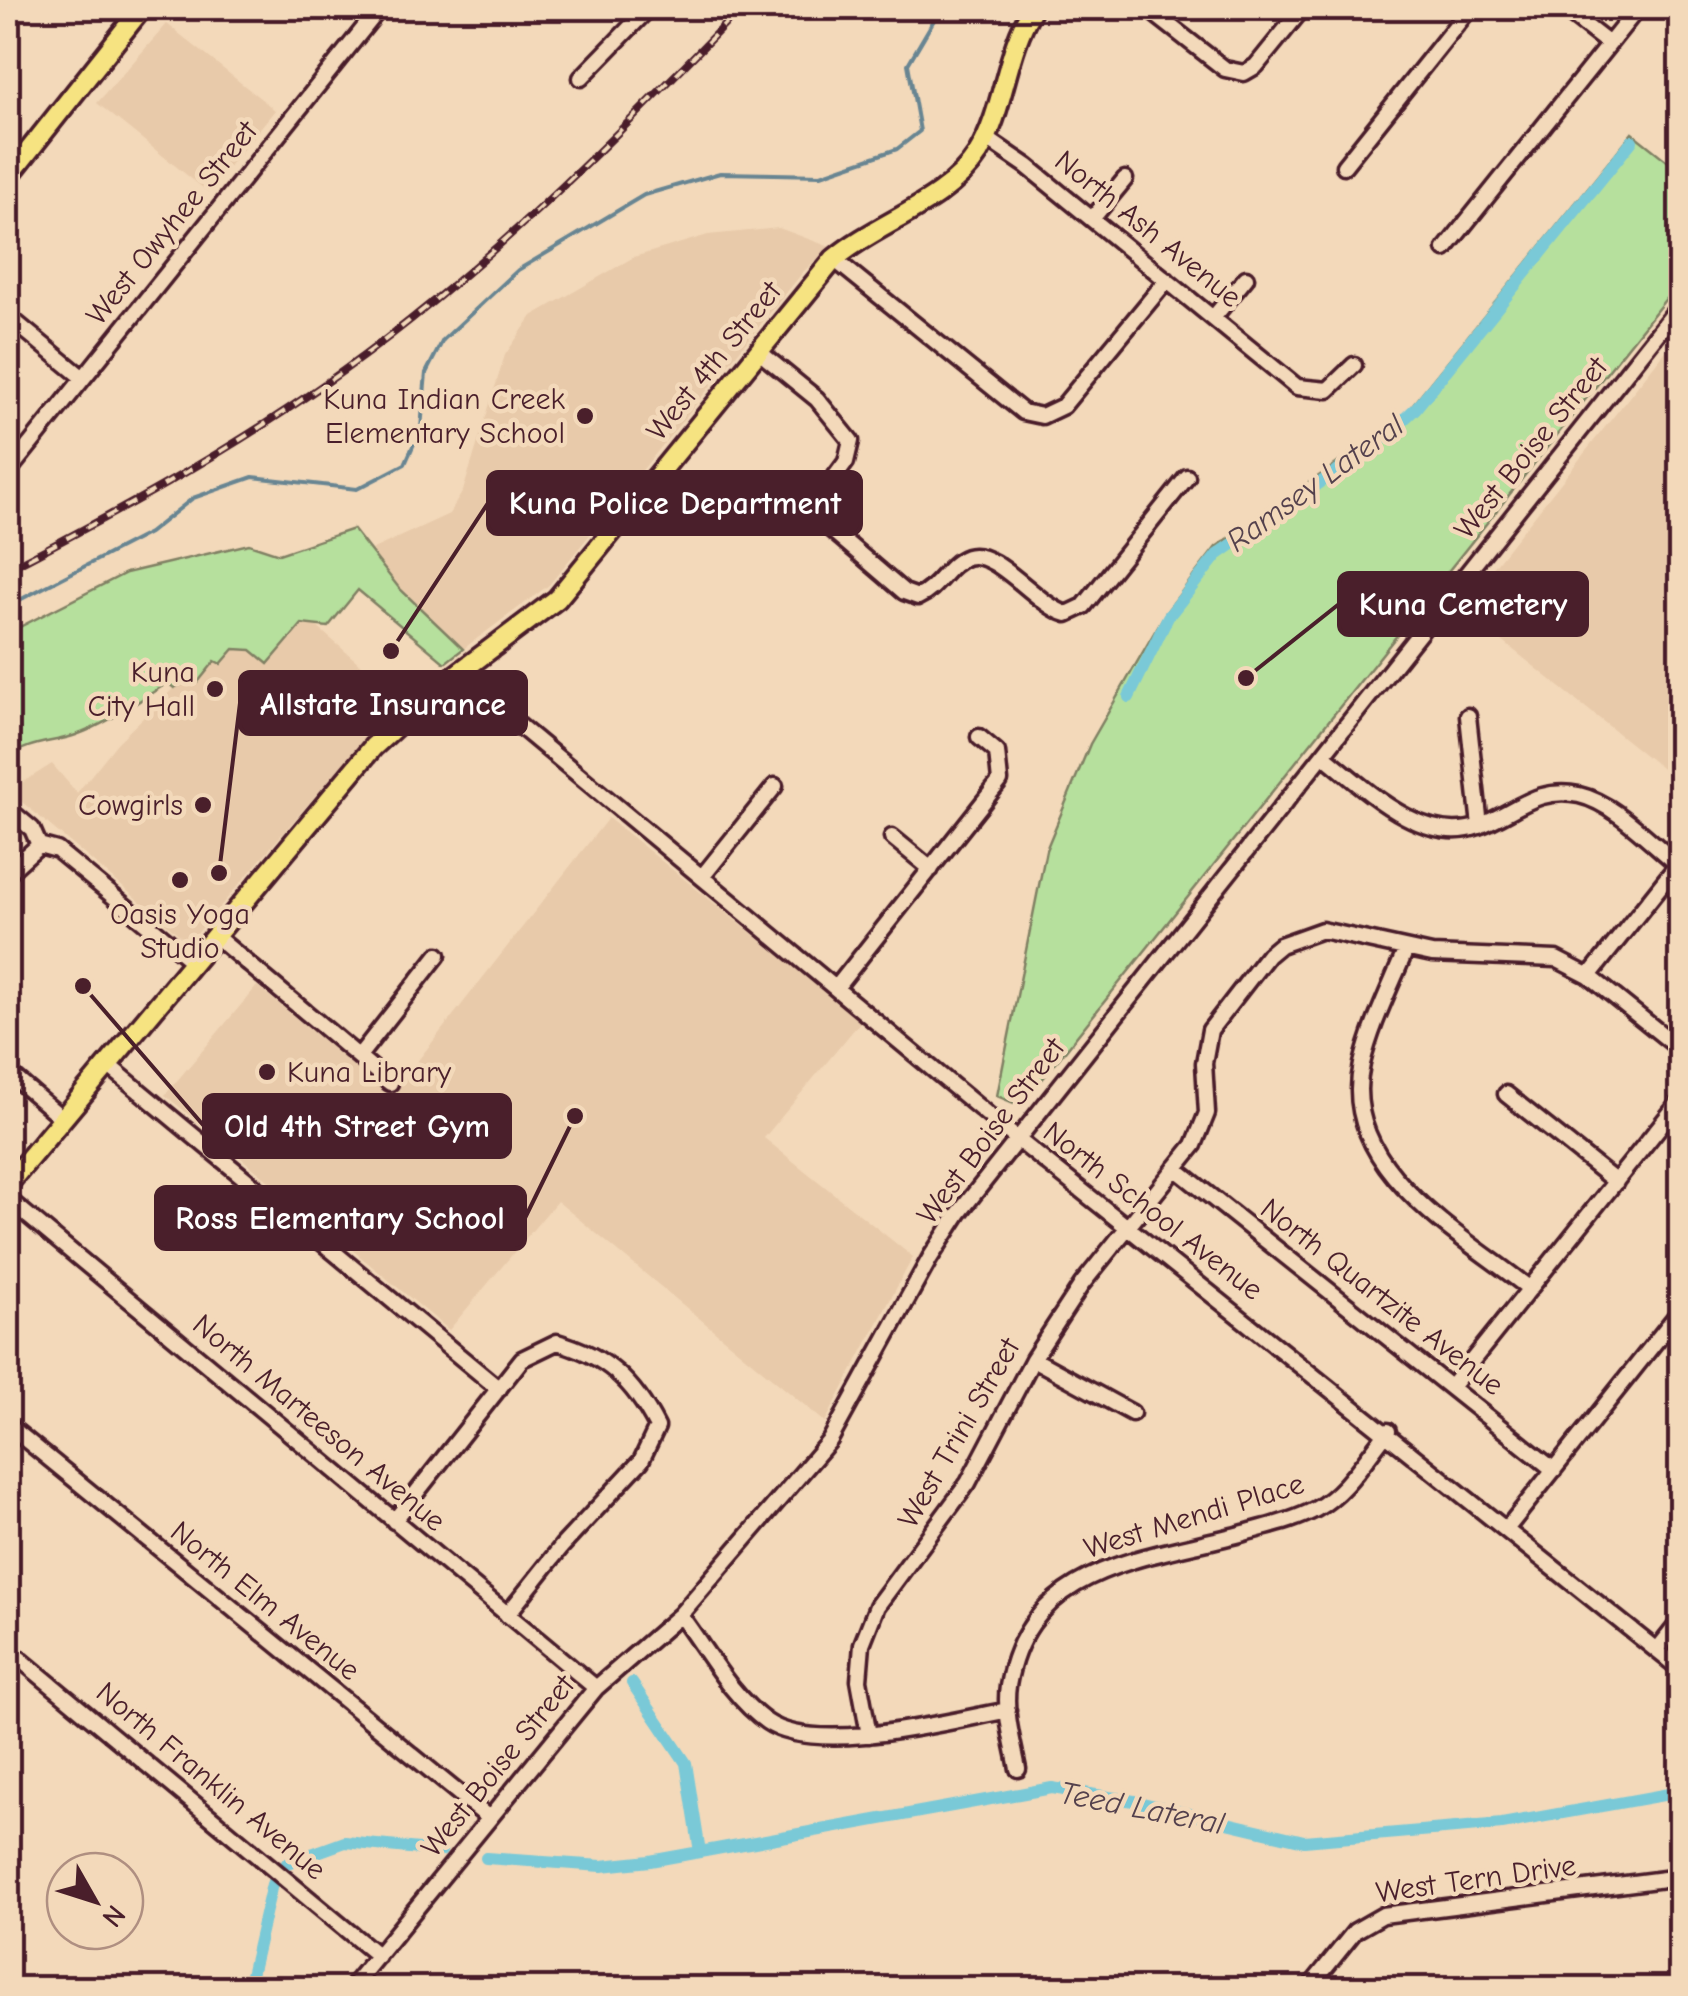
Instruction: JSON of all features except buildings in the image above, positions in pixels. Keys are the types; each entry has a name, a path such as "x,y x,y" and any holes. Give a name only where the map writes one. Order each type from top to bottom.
{"main road":[{"path":"8,176 142,8"},
{"name":"West 4th Street","path":"8,1184 373,747 457,674 531,622 576,579 834,260 874,229 941,192 968,167 986,138 1017,40 1033,8"}],"street":[{"name":"West Owyhee Street","path":"8,472 380,8"},
{"path":"581,78 650,8"},
{"path":"1148,8 1225,69 1244,73 1256,66 1302,8"},
{"path":"1344,166 1470,8"},
{"path":"1563,8 1609,44"},
{"path":"1445,249 1638,8"},
{"name":"North Ash Avenue","path":"986,138 1092,218 1297,387 1328,390 1354,366"},
{"path":"1092,218 1125,178"},
{"path":"834,260 1024,412 1042,416 1063,406 1167,280"},
{"path":"1213,318 1246,278"},
{"name":"West Boise Street","path":"351,1988 596,1688 680,1615 830,1440 930,1258 1017,1139 1680,305"},
{"path":"8,316 83,378"},
{"path":"758,351 817,399 847,432 850,451 817,501 816,513 904,592 918,596 933,590 957,561 973,555 989,558 1052,610 1067,614 1084,606 1187,477"},
{"name":"North School Avenue","path":"457,674 1017,1139 1388,1431 1680,1669"},
{"path":"1468,716 1480,826"},
{"path":"836,988 1000,781 997,752 978,736"},
{"path":"1323,755 1391,809 1432,825 1480,826 1530,798 1556,792 1584,796 1679,865 1589,976"},
{"path":"702,877 775,786"},
{"path":"8,809 32,829 39,844 58,850 192,961"},
{"path":"892,837 931,869"},
{"path":"8,873 39,844"},
{"name":"West Trini Street","path":"869,1735 859,1680 862,1644 877,1606 968,1483 1033,1359 1082,1284 1202,1130 1207,1112 1204,1049 1210,1030 1280,945 1322,930 1346,932 1406,949"},
{"path":"214,935 390,1083"},
{"path":"1530,1289 1406,1190 1386,1170 1367,1136 1359,1100 1362,1065 1406,949 1464,956 1538,956 1574,966 1680,1049"},
{"path":"359,1056 438,954"},
{"path":"108,1065 499,1389"},
{"path":"8,1072 62,1118"},
{"path":"1506,1094 1616,1182"},
{"path":"1452,1388 1680,1102"},
{"name":"North Quartzite Avenue","path":"1175,1168 1554,1470"},
{"name":"North Marteeson Avenue","path":"8,1199 596,1688"},
{"path":"1508,1527 1680,1311"},
{"path":"394,1521 522,1359 557,1342 593,1352 637,1388 657,1427 641,1461 562,1546 507,1615"},
{"path":"1033,1359 1132,1413"},
{"name":"North Elm Avenue","path":"8,1425 490,1818"},
{"name":"West Mendi Place","path":"1018,1769 1008,1688 1020,1644 1044,1606 1069,1584 1300,1518 1340,1490 1388,1431"},
{"path":"680,1615 746,1702 769,1724 843,1740 1008,1710"},
{"path":"1657,1650 1680,1621"},
{"name":"North Franklin Avenue","path":"8,1649 378,1956"},
{"name":"West Tern Drive","path":"1309,1988 1354,1932 1384,1916 1680,1877"}],"shaded area":[{"path":"167,24 275,110 208,192 97,103"},
{"name":"Kuna Indian Creek Elementary School","path":"779,228 830,247 804,271 549,585 463,649 399,588 371,550 449,514 463,491 505,355 532,316 634,257 708,235"},
{"path":"1680,333 1680,783 1461,608"},
{"path":"302,624 315,625 399,698 189,943 9,791 52,764 77,793 117,743 180,682 216,660 221,664 234,649 251,650 269,664"},
{"path":"608,818 861,1021 764,1138 913,1257 825,1422 557,1201 449,1330 165,1095 257,986 386,1093 405,1077"}],"green space":[{"path":"1632,133 1680,171 1680,281 1021,1106 997,1096 1046,850 1090,744 1166,612 1216,547 1400,420"},
{"path":"353,529 399,588 463,649 445,663 358,590 328,627 302,624 268,664 251,650 234,649 221,664 215,661 198,682 193,678 174,688 168,683 88,730 31,746 8,758 8,633 126,573 249,544 279,554"}],"waterway":[{"path":"8,606 149,533 193,498 253,477 357,489 405,464 421,428 426,373 443,340 518,270 644,195 720,173 821,175 897,149 920,131 908,64 941,8"},
{"name":"Ramsey Lateral","path":"1129,697 1168,617 1217,555 1384,438 1416,408 1632,141"},
{"name":"Ramsey Lateral","path":"632,1683 686,1763 700,1852"},
{"name":"Teed Lateral","path":"486,1858 602,1866 650,1861 1052,1788 1134,1801 1304,1841 1502,1824 1680,1792"},
{"name":"Teed Lateral","path":"287,1863 345,1842 441,1851"},
{"name":"Teed Lateral","path":"248,1988 272,1884"}],"railway":[{"path":"8,569 208,459 285,411 380,343 541,206 741,8"}],"place":[{"name":"Kuna Indian Creek Elementary School","path":"585,416"},
{"name":"Kuna Police Department","path":"391,651"},
{"name":"Kuna Cemetery","path":"1246,678"},
{"name":"Kuna City Hall","path":"215,689"},
{"name":"Cowgirls","path":"203,805"},
{"name":"Allstate Insurance","path":"219,873"},
{"name":"Oasis Yoga Studio","path":"180,880"},
{"name":"Old 4th Street Gym","path":"83,986"},
{"name":"Kuna Library","path":"267,1072"},
{"name":"Ross Elementary School","path":"575,1116"}]}
